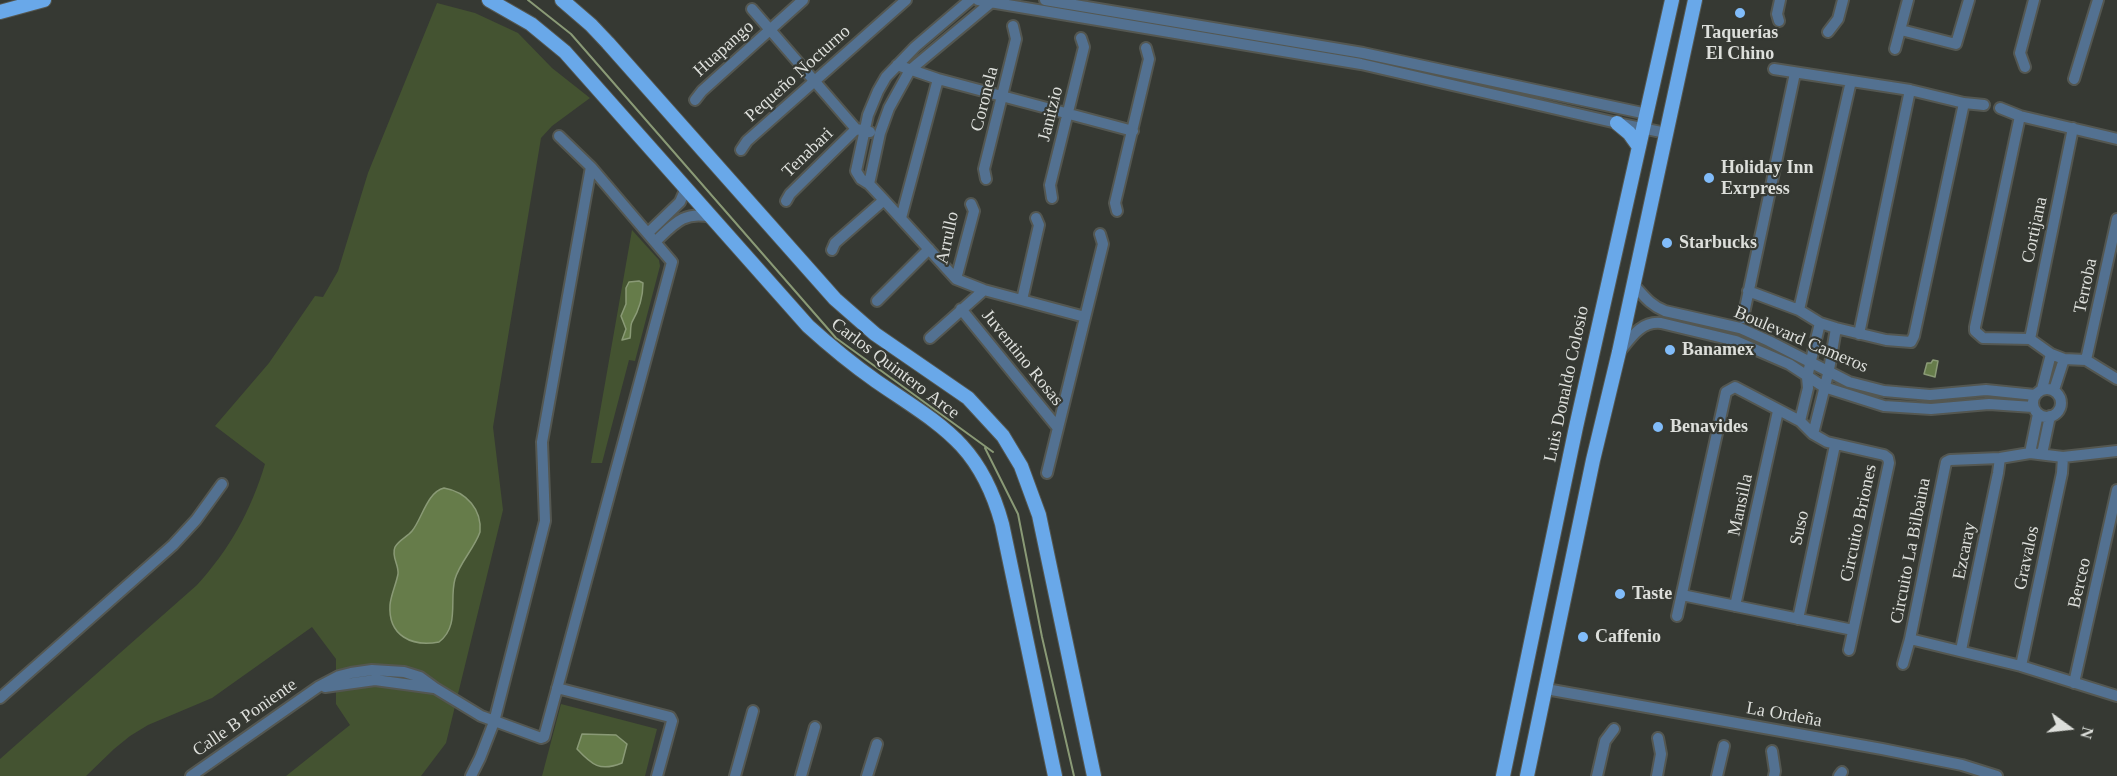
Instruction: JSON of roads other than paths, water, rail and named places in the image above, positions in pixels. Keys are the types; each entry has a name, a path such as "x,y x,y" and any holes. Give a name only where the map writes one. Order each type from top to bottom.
{"main road":[{"path":"0,4 2,0"},
{"path":"0,12 44,0"},
{"name":"Carlos Quintero Arce","path":"489,0 531,24 565,52 808,326 852,364 945,427 981,470 994,496 1002,524 1055,776"},
{"name":"Carlos Quintero Arce","path":"562,0 608,43 835,299 874,334 968,398 1004,436 1022,466 1039,515 1094,776"},
{"name":"Luis Donaldo Colosio","path":"1503,776 1576,427 1672,0"},
{"path":"1686,0 1690,23"},
{"path":"1527,776 1593,460 1619,352 1695,0"},
{"path":"1617,123 1629,133 1639,147"},
{"path":"1576,427 1578,449 1593,460"},
{"path":"1510,738 1523,737 1533,750"}],"street":[{"name":"Huapango","path":"694,100 803,0"},
{"name":"Pequeño Nocturno","path":"741,150 747,141 906,0"},
{"path":"970,0 897,65 878,91 860,130 856,171 956,279 984,290 1085,317"},
{"path":"978,0 1212,33"},
{"path":"1045,0 1212,33 1502,83 1645,121 1666,133"},
{"path":"1779,21 1780,0"},
{"path":"1828,32 1838,19 1843,0"},
{"path":"1895,49 1908,0"},
{"path":"1901,30 1956,44 1969,0"},
{"path":"2025,67 2020,53 2034,0"},
{"path":"2074,79 2098,0"},
{"path":"869,184 880,134 889,108 910,70 993,2"},
{"path":"752,9 860,130 880,134"},
{"name":"Coronela","path":"986,179 984,169 1016,39 1013,26"},
{"name":"Janitzio","path":"1052,198 1050,185 1084,47 1081,38"},
{"path":"1117,211 1115,202 1149,59 1146,48"},
{"path":"1362,59 1499,96 1617,123 1645,121"},
{"path":"897,65 938,79 1133,131"},
{"path":"1774,69 1910,90 1965,103 1984,105"},
{"path":"1736,341 1742,323 1795,74"},
{"path":"901,218 938,79"},
{"path":"1799,310 1851,81"},
{"path":"1499,96 1502,83"},
{"path":"1859,334 1910,90"},
{"path":"1748,291 1799,310 1820,323 1859,334 1905,343 1911,342 1965,103"},
{"path":"2000,108 2020,116 2117,139"},
{"path":"2020,116 1975,331 1983,338 2030,339 2050,359 2063,362 2086,360 2117,379"},
{"name":"Cortijana","path":"2030,339 2073,128"},
{"name":"Tenabari","path":"786,201 790,194 860,130"},
{"path":"559,136 591,167 672,260 557,688 670,717 672,721 657,776"},
{"path":"471,776 494,722 545,521 542,442 591,167"},
{"path":"652,237 671,219 686,188"},
{"path":"832,250 835,243 884,200"},
{"name":"Arrullo","path":"956,279 974,212 971,204"},
{"path":"671,219 692,215 711,217"},
{"path":"1022,300 1039,225 1036,218"},
{"name":"Terroba","path":"2086,360 2117,219"},
{"path":"1047,473 1103,244 1100,234"},
{"path":"877,300 929,249"},
{"name":"Boulevard Cameros","path":"1633,284 1647,301 1665,311 1742,323 1849,382 1884,391 1930,395 1986,390 2044,391"},
{"path":"930,338 984,290"},
{"name":"Juventino Rosas","path":"961,309 1058,428"},
{"name":"Boulevard Cameros","path":"1619,352 1635,331 1656,323 1736,341 1789,364 1824,387 1884,405 1931,409 1989,404 2035,410"},
{"path":"1800,421 1808,388 1807,377 1820,323"},
{"path":"1813,434 1829,370 1836,328"},
{"path":"2044,391 2050,359"},
{"path":"2030,453 2035,410 2032,401 2044,391 2063,362"},
{"name":"Circuito Briones","path":"1682,595 1726,392 1735,387 1740,388 1778,411 1800,421 1813,434 1835,445 1887,456 1889,461 1853,630"},
{"path":"2042,454 2050,416 2057,412 2061,405 2059,396 2044,391"},
{"path":"1930,395 1931,409"},
{"path":"2035,410 2050,416"},
{"name":"Mansilla","path":"1736,606 1778,411"},
{"name":"Suso","path":"1798,619 1835,445"},
{"name":"Circuito La Bilbaina","path":"2117,452 2063,457 2030,453 1946,462 1910,639 2021,666 2117,696"},
{"name":"Gravalos","path":"2021,666 2062,473 2063,457"},
{"name":"Ezcaray","path":"1961,650 2000,458"},
{"path":"0,698 173,545 196,520 222,484"},
{"name":"Berceo","path":"2074,683 2117,490"},
{"path":"1677,616 1682,595 1853,630 1849,650"},
{"path":"1903,664 1910,639"},
{"name":"Calle B Poniente","path":"191,776 318,687 339,676 382,670 404,672 420,677 494,722 543,738 557,688"},
{"name":"La Ordeña","path":"1546,689 1882,748 1962,765 1996,776"},
{"path":"735,776 753,711"},
{"path":"801,776 814,728"},
{"path":"1597,776 1605,741 1614,729"},
{"path":"1657,776 1661,754 1658,738"},
{"path":"867,776 876,744"},
{"path":"1717,776 1724,746"},
{"path":"1772,751 1774,776"}],"waterway":[{"path":"528,0 571,34 836,338 993,452"},
{"path":"985,448 1018,514 1042,637 1074,776"}],"place":[{"name":"Taquerías El Chino","path":"1740,13"},
{"name":"Holiday Inn Exrpress","path":"1709,178"},
{"name":"Starbucks","path":"1667,243"},
{"name":"Banamex","path":"1670,350"},
{"name":"Benavides","path":"1658,427"},
{"name":"Taste","path":"1620,594"},
{"name":"Caffenio","path":"1583,637"}]}
